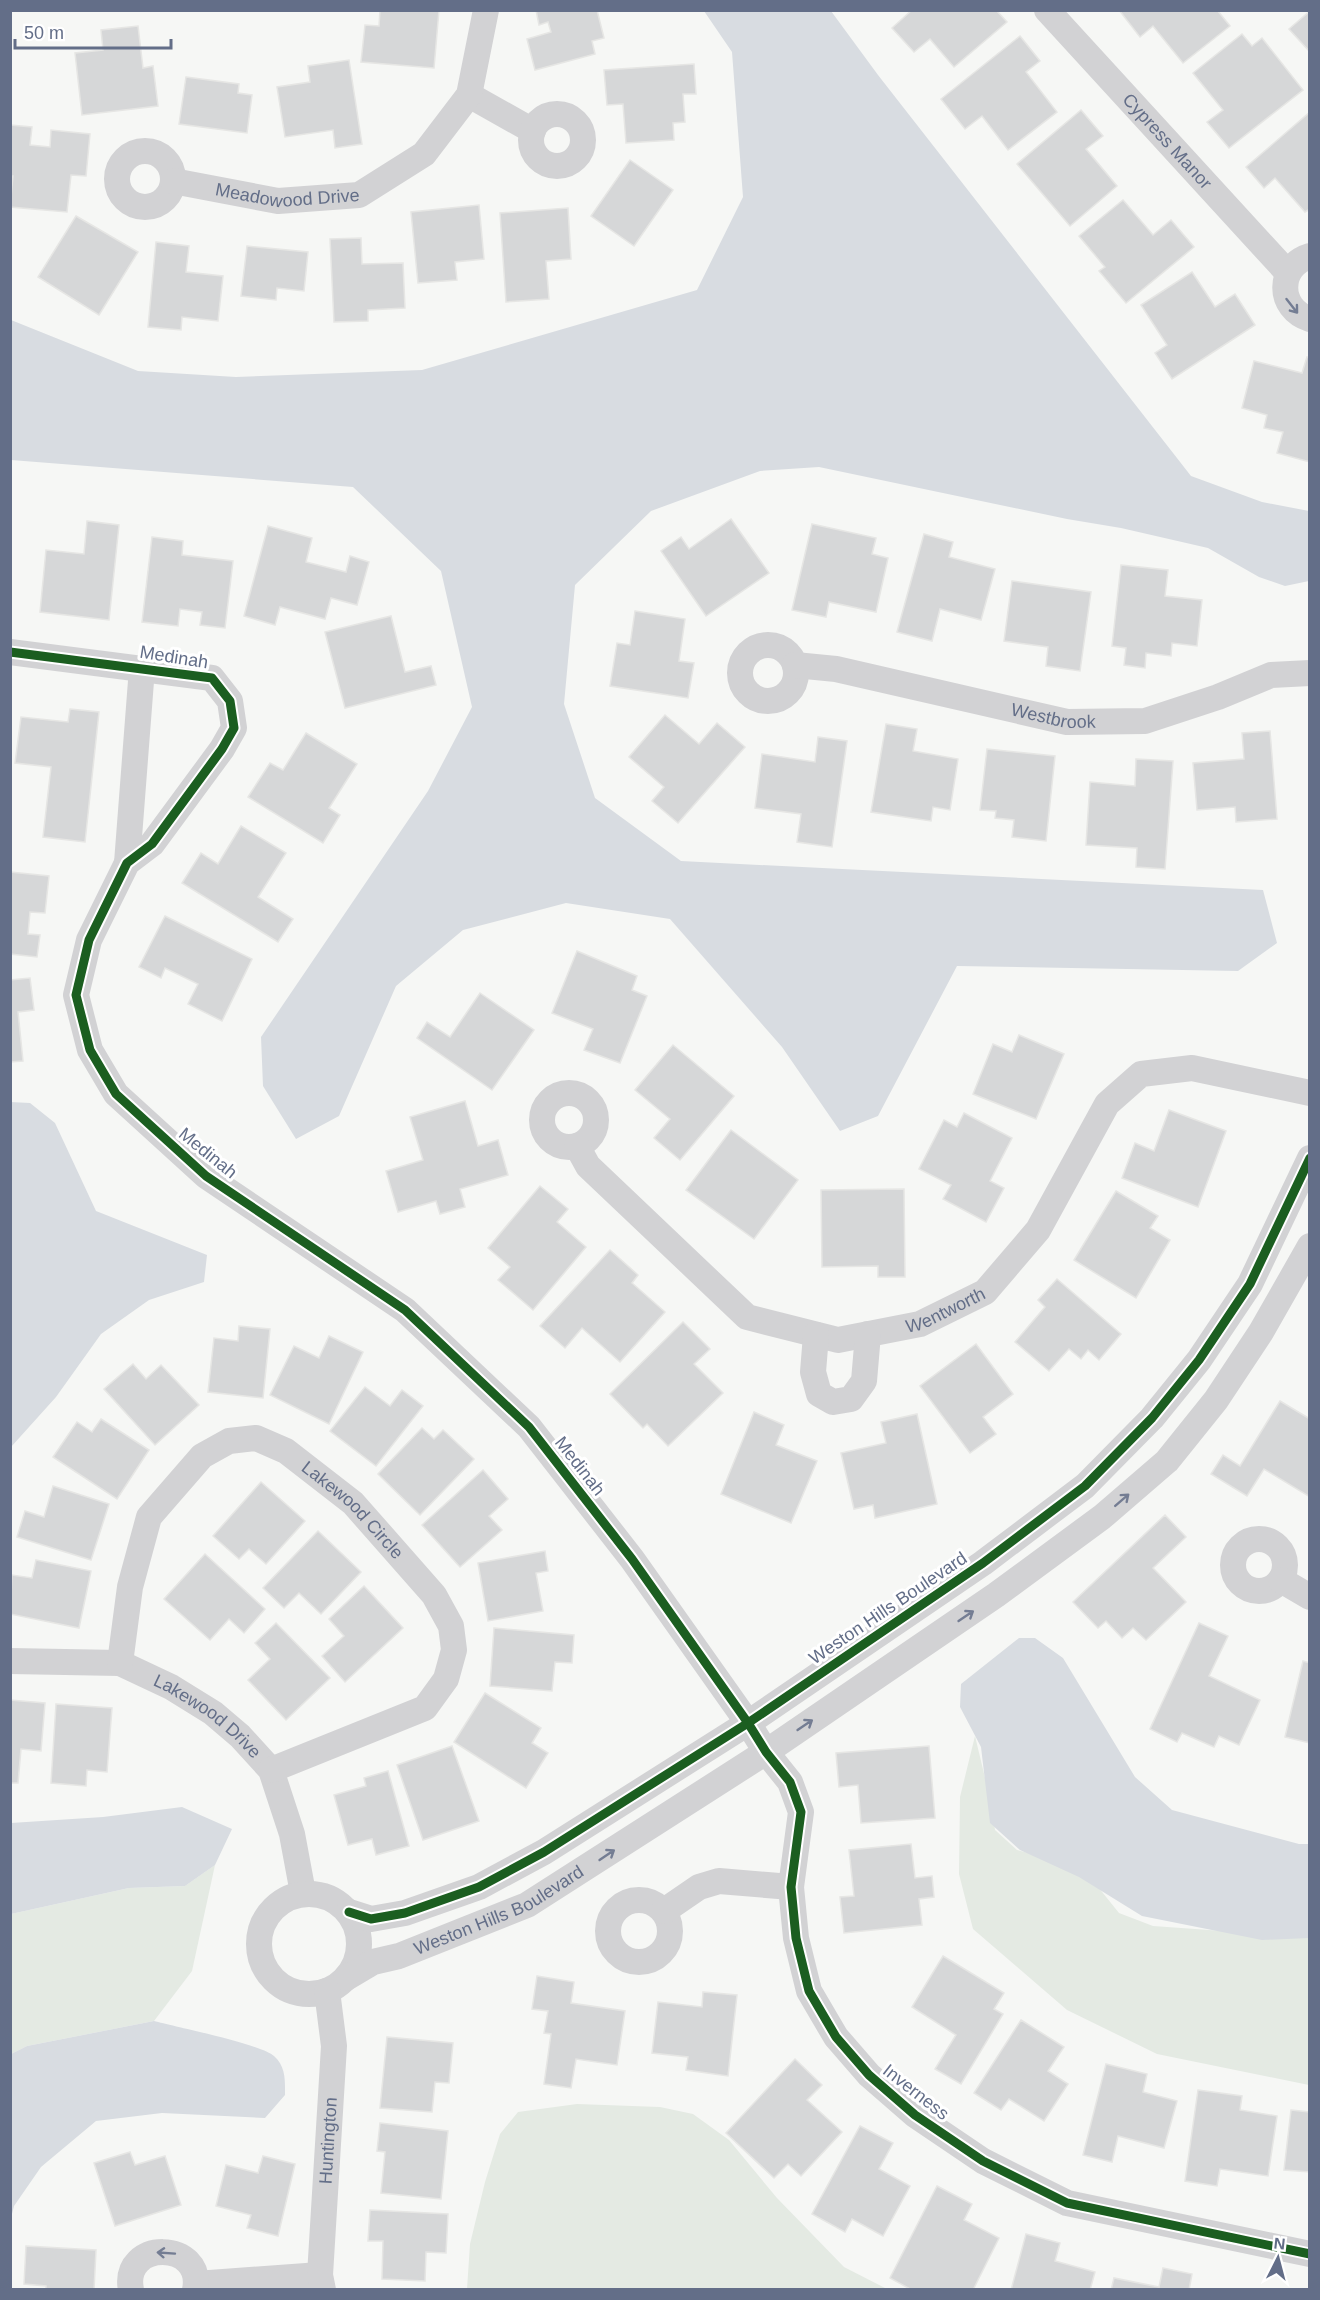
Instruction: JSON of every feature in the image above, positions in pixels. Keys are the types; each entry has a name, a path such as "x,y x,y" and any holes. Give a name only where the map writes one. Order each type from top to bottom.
{"street":[{"name":"Meadowood Drive","path":"173,181 278,201 358,195 424,154 469,95 486,10"},
{"name":"Cypress Manor","path":"1047,10 1287,272"},
{"path":"469,95 533,131"},
{"path":"1310,256 1296,262 1287,272 1284,285 1285,298 1291,309 1301,317 1310,319"},
{"name":"Medinah","path":"10,651 212,678 230,701 234,728 222,749 152,844 127,863 89,940 76,995 90,1050 116,1094 206,1176 405,1310 530,1427 632,1559 748,1723"},
{"name":"Westbrook","path":"795,665 836,669 1067,722 1145,721 1218,697 1271,675 1310,674"},
{"path":"127,863 142,668"},
{"name":"Wentworth","path":"577,1146 588,1166 747,1317 838,1340 920,1324 985,1292 1038,1230 1107,1104 1141,1074 1191,1068 1310,1093"},
{"name":"Weston Hills Boulevard","path":"349,1912 371,1919 405,1913 479,1887 544,1852 748,1723 983,1563 1084,1486 1152,1418 1199,1360 1250,1284 1310,1158"},
{"name":"Weston Hills Boulevard","path":"337,1984 373,1962 399,1956 527,1905 766,1752 996,1595 1102,1517 1167,1461 1216,1400 1267,1322 1310,1246"},
{"path":"816,1335 813,1372 819,1394 833,1402 851,1399 864,1381 868,1334"},
{"name":"Lakewood Circle","path":"120,1663 130,1587 149,1517 202,1456 229,1441 256,1438 286,1450 353,1503 434,1595 451,1626 454,1650 446,1678 425,1708 271,1770"},
{"path":"1281,1580 1310,1598"},
{"name":"Lakewood Drive","path":"10,1661 120,1663 171,1687 213,1713 240,1736 271,1770 292,1834 303,1893"},
{"name":"Inverness","path":"748,1723 766,1752 790,1782 801,1812 791,1887 796,1938 809,1991 836,2037 869,2075 915,2115 983,2161 1067,2203 1310,2254"},
{"path":"664,1911 699,1887 719,1881 791,1887"},
{"path":"303,1893 326,1896 349,1912 357,1929 360,1948 358,1958 337,1984 315,1994 300,1993 289,1990 272,1978 260,1956 259,1940 263,1924 272,1910 286,1899 303,1893"},
{"name":"Huntington","path":"322,2282 337,1984"},
{"path":"131,2289 132,2271 140,2260 150,2253 163,2250 176,2253 187,2260 194,2271 195,2287 322,2282"}],"shaded area":[{"path":"704,11 831,11 878,75 1191,476 1262,502 1309,511 1309,581 1285,586 1259,577 1208,548 1121,528 1067,519 819,467 760,471 651,511 575,585 564,704 595,798 681,861 1263,890 1277,943 1238,971 957,966 878,1116 840,1131 782,1047 670,919 566,903 463,930 396,986 339,1116 296,1139 263,1086 261,1037 428,791 472,707 441,571 353,487 11,460 11,320 138,371 236,377 422,370 697,290 743,197 732,52"},
{"path":"10,1102 30,1103 55,1123 96,1211 207,1255 204,1282 149,1300 101,1334 56,1397 11,1447"},
{"path":"1019,1638 1035,1638 1063,1658 1135,1777 1172,1810 1299,1844 1309,1844 1309,1938 1262,1940 1142,1916 1079,1877 1020,1850 990,1823 981,1747 960,1707 961,1684"},
{"path":"975,1736 992,1807 995,1830 1017,1850 1082,1867 1119,1913 1153,1926 1309,1937 1309,2085 1157,2054 1067,2010 973,1929 959,1874 960,1797"},
{"path":"182,1807 232,1829 215,1865 185,1886 129,1888 11,1914 11,1823 103,1817"},
{"path":"215,1865 192,1971 154,2021 27,2046 11,2054 11,1914 129,1888 185,1886"},
{"path":"154,2021 236,2041 266,2051 274,2056 281,2065 285,2095 265,2118 162,2113 96,2121 41,2167 14,2206 11,2218 11,2054 27,2046"},
{"path":"577,2104 660,2107 693,2114 729,2140 777,2198 844,2267 887,2289 467,2289 470,2244 485,2182 500,2134 518,2112"}],"building":[{"path":"380,10 439,10 434,68 361,62 365,25 379,26"},
{"path":"536,10 597,10 604,38 592,41 595,54 535,70 527,39 551,32 548,22 539,25"},
{"path":"912,10 996,10 1007,22 954,67 930,39 914,52 892,28"},
{"path":"1119,10 1217,10 1230,26 1183,63 1153,26 1140,37"},
{"path":"1310,11 1310,52 1289,29"},
{"path":"138,26 143,68 153,66 158,106 82,115 75,53 103,50 101,30"},
{"path":"1242,34 1252,46 1262,38 1303,90 1229,148 1207,122 1223,110 1193,73"},
{"path":"1020,36 1040,61 1026,72 1057,112 1008,150 982,116 965,129 941,99"},
{"path":"349,60 362,144 335,148 333,130 285,137 277,87 310,82 308,66"},
{"path":"694,64 696,94 683,94 685,122 673,123 674,140 626,143 623,104 607,105 604,70"},
{"path":"186,77 239,84 238,93 252,95 247,133 179,124"},
{"path":"1081,110 1103,136 1086,149 1117,186 1070,226 1017,164"},
{"path":"1310,112 1310,209 1305,212 1275,178 1264,188 1246,167"},
{"path":"10,125 32,127 30,145 50,147 51,130 90,134 86,176 71,175 67,212 10,207 13,176 10,176"},
{"path":"630,160 673,190 634,246 591,216"},
{"path":"1123,200 1153,235 1171,220 1194,247 1126,303 1099,271 1105,267 1079,236"},
{"path":"479,205 484,259 455,262 457,280 418,283 411,212"},
{"path":"568,208 571,259 546,261 549,299 506,302 500,213"},
{"path":"76,216 138,252 99,315 38,277"},
{"path":"361,238 362,264 403,263 405,308 368,310 368,321 334,322 330,239"},
{"path":"156,242 189,246 186,272 223,276 218,321 182,317 181,330 148,327"},
{"path":"247,246 308,252 304,291 277,288 276,300 241,296"},
{"path":"1192,272 1215,307 1235,294 1255,325 1172,379 1155,353 1167,345 1141,305"},
{"path":"1307,357 1310,358 1310,462 1277,453 1283,432 1264,428 1267,415 1242,408 1254,361 1302,373"},
{"path":"731,519 769,573 706,616 661,551 681,537 689,549"},
{"path":"87,521 119,525 109,620 40,612 46,550 84,554"},
{"path":"812,524 876,538 872,554 888,558 876,612 829,602 826,617 792,610"},
{"path":"268,526 312,538 306,562 346,572 350,556 369,562 357,605 331,598 325,619 280,607 275,625 244,616"},
{"path":"924,534 953,542 949,557 995,569 981,620 940,609 932,641 897,632"},
{"path":"152,537 183,541 182,555 233,561 225,628 200,625 202,612 180,609 178,626 142,622"},
{"path":"1121,565 1168,570 1165,596 1202,600 1197,646 1172,643 1171,656 1146,653 1145,668 1124,665 1126,648 1112,646"},
{"path":"1012,581 1091,592 1080,671 1046,666 1048,647 1004,641"},
{"path":"635,611 685,619 679,661 694,663 688,698 610,686 617,643 630,645"},
{"path":"391,616 405,672 431,666 436,685 345,708 325,632"},
{"path":"70,709 99,712 85,842 43,837 51,767 15,763 21,717 68,722"},
{"path":"665,715 699,744 717,723 745,747 678,823 652,801 664,787 629,757"},
{"path":"886,724 917,729 913,751 958,759 950,810 933,807 931,821 871,812"},
{"path":"1270,731 1277,819 1236,822 1235,807 1197,810 1193,763 1244,759 1242,733"},
{"path":"306,733 357,764 329,808 340,815 323,843 248,797 270,763 283,770"},
{"path":"818,737 847,741 832,847 797,842 801,814 755,808 762,754 815,762"},
{"path":"987,749 1055,756 1046,841 1012,837 1014,820 995,818 996,811 980,810"},
{"path":"1136,759 1173,761 1165,869 1136,867 1137,848 1086,845 1090,782 1135,786"},
{"path":"241,826 286,853 258,897 293,919 278,942 182,883 201,853 218,864"},
{"path":"10,872 49,876 45,913 30,912 28,934 40,935 37,957 10,954"},
{"path":"165,916 252,959 222,1021 188,1004 198,984 165,968 161,978 139,967"},
{"path":"577,951 637,976 632,990 647,996 620,1063 584,1050 593,1029 552,1013"},
{"path":"30,978 34,1010 18,1012 23,1061 10,1062 10,980"},
{"path":"480,993 534,1030 492,1090 417,1038 427,1022 450,1037"},
{"path":"1019,1035 1064,1054 1036,1119 973,1094 993,1044 1012,1052"},
{"path":"673,1045 734,1096 680,1160 654,1138 670,1119 635,1090"},
{"path":"465,1101 478,1146 498,1140 508,1175 460,1189 465,1207 440,1214 436,1201 398,1212 386,1171 423,1160 410,1117"},
{"path":"1169,1110 1226,1131 1198,1207 1122,1178 1135,1143 1154,1151"},
{"path":"964,1113 1012,1138 990,1181 1004,1188 986,1222 943,1199 951,1185 919,1169 944,1120 957,1127"},
{"path":"731,1130 798,1180 754,1239 686,1190"},
{"path":"540,1186 568,1209 557,1222 586,1247 533,1310 498,1280 510,1267 488,1248"},
{"path":"904,1189 905,1277 878,1277 878,1266 822,1267 821,1190"},
{"path":"1116,1191 1158,1216 1150,1228 1170,1240 1136,1298 1074,1260"},
{"path":"610,1250 638,1275 632,1283 665,1312 620,1362 582,1328 565,1348 540,1326"},
{"path":"1057,1279 1121,1334 1099,1360 1088,1350 1081,1359 1069,1349 1049,1371 1015,1342 1045,1307 1038,1300"},
{"path":"683,1322 710,1349 694,1364 723,1393 668,1446 647,1424 643,1428 610,1394"},
{"path":"239,1326 270,1329 263,1398 208,1392 214,1338 238,1341"},
{"path":"329,1336 363,1352 329,1424 270,1395 294,1346 319,1358"},
{"path":"976,1344 1013,1394 983,1417 996,1434 970,1453 920,1386"},
{"path":"133,1364 146,1379 161,1365 199,1405 155,1445 104,1389"},
{"path":"365,1387 390,1406 402,1390 423,1406 376,1466 330,1431"},
{"path":"1280,1401 1310,1419 1310,1497 1264,1469 1247,1496 1211,1474 1223,1455 1240,1466"},
{"path":"754,1412 784,1425 776,1445 817,1461 791,1523 721,1494"},
{"path":"917,1414 937,1504 875,1518 873,1505 854,1509 841,1453 886,1443 881,1422"},
{"path":"101,1419 149,1450 117,1499 53,1457 77,1422 92,1432"},
{"path":"422,1428 434,1439 443,1430 474,1459 420,1515 378,1474"},
{"path":"483,1470 508,1499 489,1516 502,1530 460,1567 422,1525"},
{"path":"261,1482 305,1521 266,1564 249,1549 239,1559 213,1536"},
{"path":"53,1486 109,1504 91,1560 17,1537 25,1511 44,1517"},
{"path":"1165,1515 1186,1537 1153,1568 1186,1602 1146,1640 1133,1628 1122,1638 1106,1621 1098,1628 1073,1602"},
{"path":"318,1531 361,1572 321,1614 299,1593 284,1608 263,1588"},
{"path":"545,1551 548,1571 536,1573 543,1611 488,1621 478,1563"},
{"path":"205,1554 265,1609 244,1633 229,1619 210,1640 164,1599"},
{"path":"36,1560 91,1571 79,1628 10,1614 12,1575 32,1578"},
{"path":"364,1586 403,1628 345,1682 322,1656 344,1636 329,1619"},
{"path":"276,1623 330,1678 286,1720 248,1680 270,1659 255,1643"},
{"path":"1199,1623 1228,1636 1209,1676 1260,1700 1239,1745 1219,1736 1214,1747 1182,1733 1177,1742 1150,1729"},
{"path":"494,1628 574,1635 572,1663 555,1662 552,1691 490,1686"},
{"path":"1303,1661 1310,1663 1310,1743 1285,1737"},
{"path":"485,1693 541,1728 532,1743 548,1753 526,1788 454,1742"},
{"path":"10,1700 45,1703 41,1751 21,1749 18,1783 10,1783"},
{"path":"56,1704 112,1708 107,1772 87,1770 86,1786 51,1783"},
{"path":"452,1746 479,1821 423,1840 397,1765"},
{"path":"929,1746 935,1818 861,1823 858,1785 839,1787 836,1753"},
{"path":"388,1771 409,1846 376,1855 372,1839 348,1845 334,1795 366,1786 364,1778"},
{"path":"911,1844 915,1878 932,1876 934,1897 919,1899 922,1925 844,1933 840,1897 854,1896 849,1850"},
{"path":"943,1956 1004,1993 994,2009 1003,2014 961,2084 935,2069 956,2035 912,2007"},
{"path":"537,1976 574,1982 571,2003 625,2011 617,2065 576,2059 571,2088 544,2084 551,2034 544,2033 548,2011 532,2009"},
{"path":"703,1992 737,1995 728,2076 686,2070 688,2057 652,2053 658,2002 702,2007"},
{"path":"1021,2020 1064,2047 1048,2071 1068,2084 1044,2121 1009,2099 1001,2110 974,2093"},
{"path":"387,2037 453,2043 449,2083 435,2082 432,2112 380,2108"},
{"path":"795,2059 822,2085 807,2100 842,2132 801,2176 788,2164 774,2178 726,2133"},
{"path":"1106,2064 1147,2074 1143,2092 1177,2101 1164,2148 1118,2136 1112,2162 1083,2155"},
{"path":"1198,2090 1242,2096 1240,2110 1277,2116 1268,2176 1220,2169 1217,2186 1185,2181"},
{"path":"1291,2110 1310,2112 1310,2172 1284,2170"},
{"path":"380,2123 448,2131 441,2199 381,2193 385,2152 377,2151"},
{"path":"860,2126 893,2143 879,2169 910,2186 883,2236 852,2219 845,2232 812,2214"},
{"path":"130,2152 135,2165 165,2156 181,2205 115,2226 94,2163"},
{"path":"263,2156 295,2164 278,2236 247,2228 251,2215 216,2206 226,2165 258,2173"},
{"path":"937,2186 972,2204 964,2220 999,2238 973,2290 912,2290 890,2278"},
{"path":"370,2210 448,2214 446,2253 426,2252 425,2281 382,2279 383,2241 368,2241"},
{"path":"1026,2234 1060,2243 1055,2261 1095,2272 1090,2290 1011,2290"},
{"path":"26,2246 96,2250 94,2290 46,2290 46,2286 24,2284"},
{"path":"1163,2268 1192,2274 1189,2290 1111,2290 1114,2278 1159,2287"}],"cycle path":[{"path":"10,652 212,678 230,701 234,728 222,749 152,844 127,863 89,940 76,995 90,1050 116,1094 206,1176 405,1310 529,1427 632,1559 766,1752 790,1782 801,1812 791,1887 796,1938 809,1991 836,2037 869,2075 915,2115 983,2161 1067,2203 1310,2254"},
{"path":"349,1912 371,1919 405,1913 479,1887 544,1852 748,1723 983,1563 1085,1486 1152,1418 1199,1360 1250,1284 1310,1158"}]}
